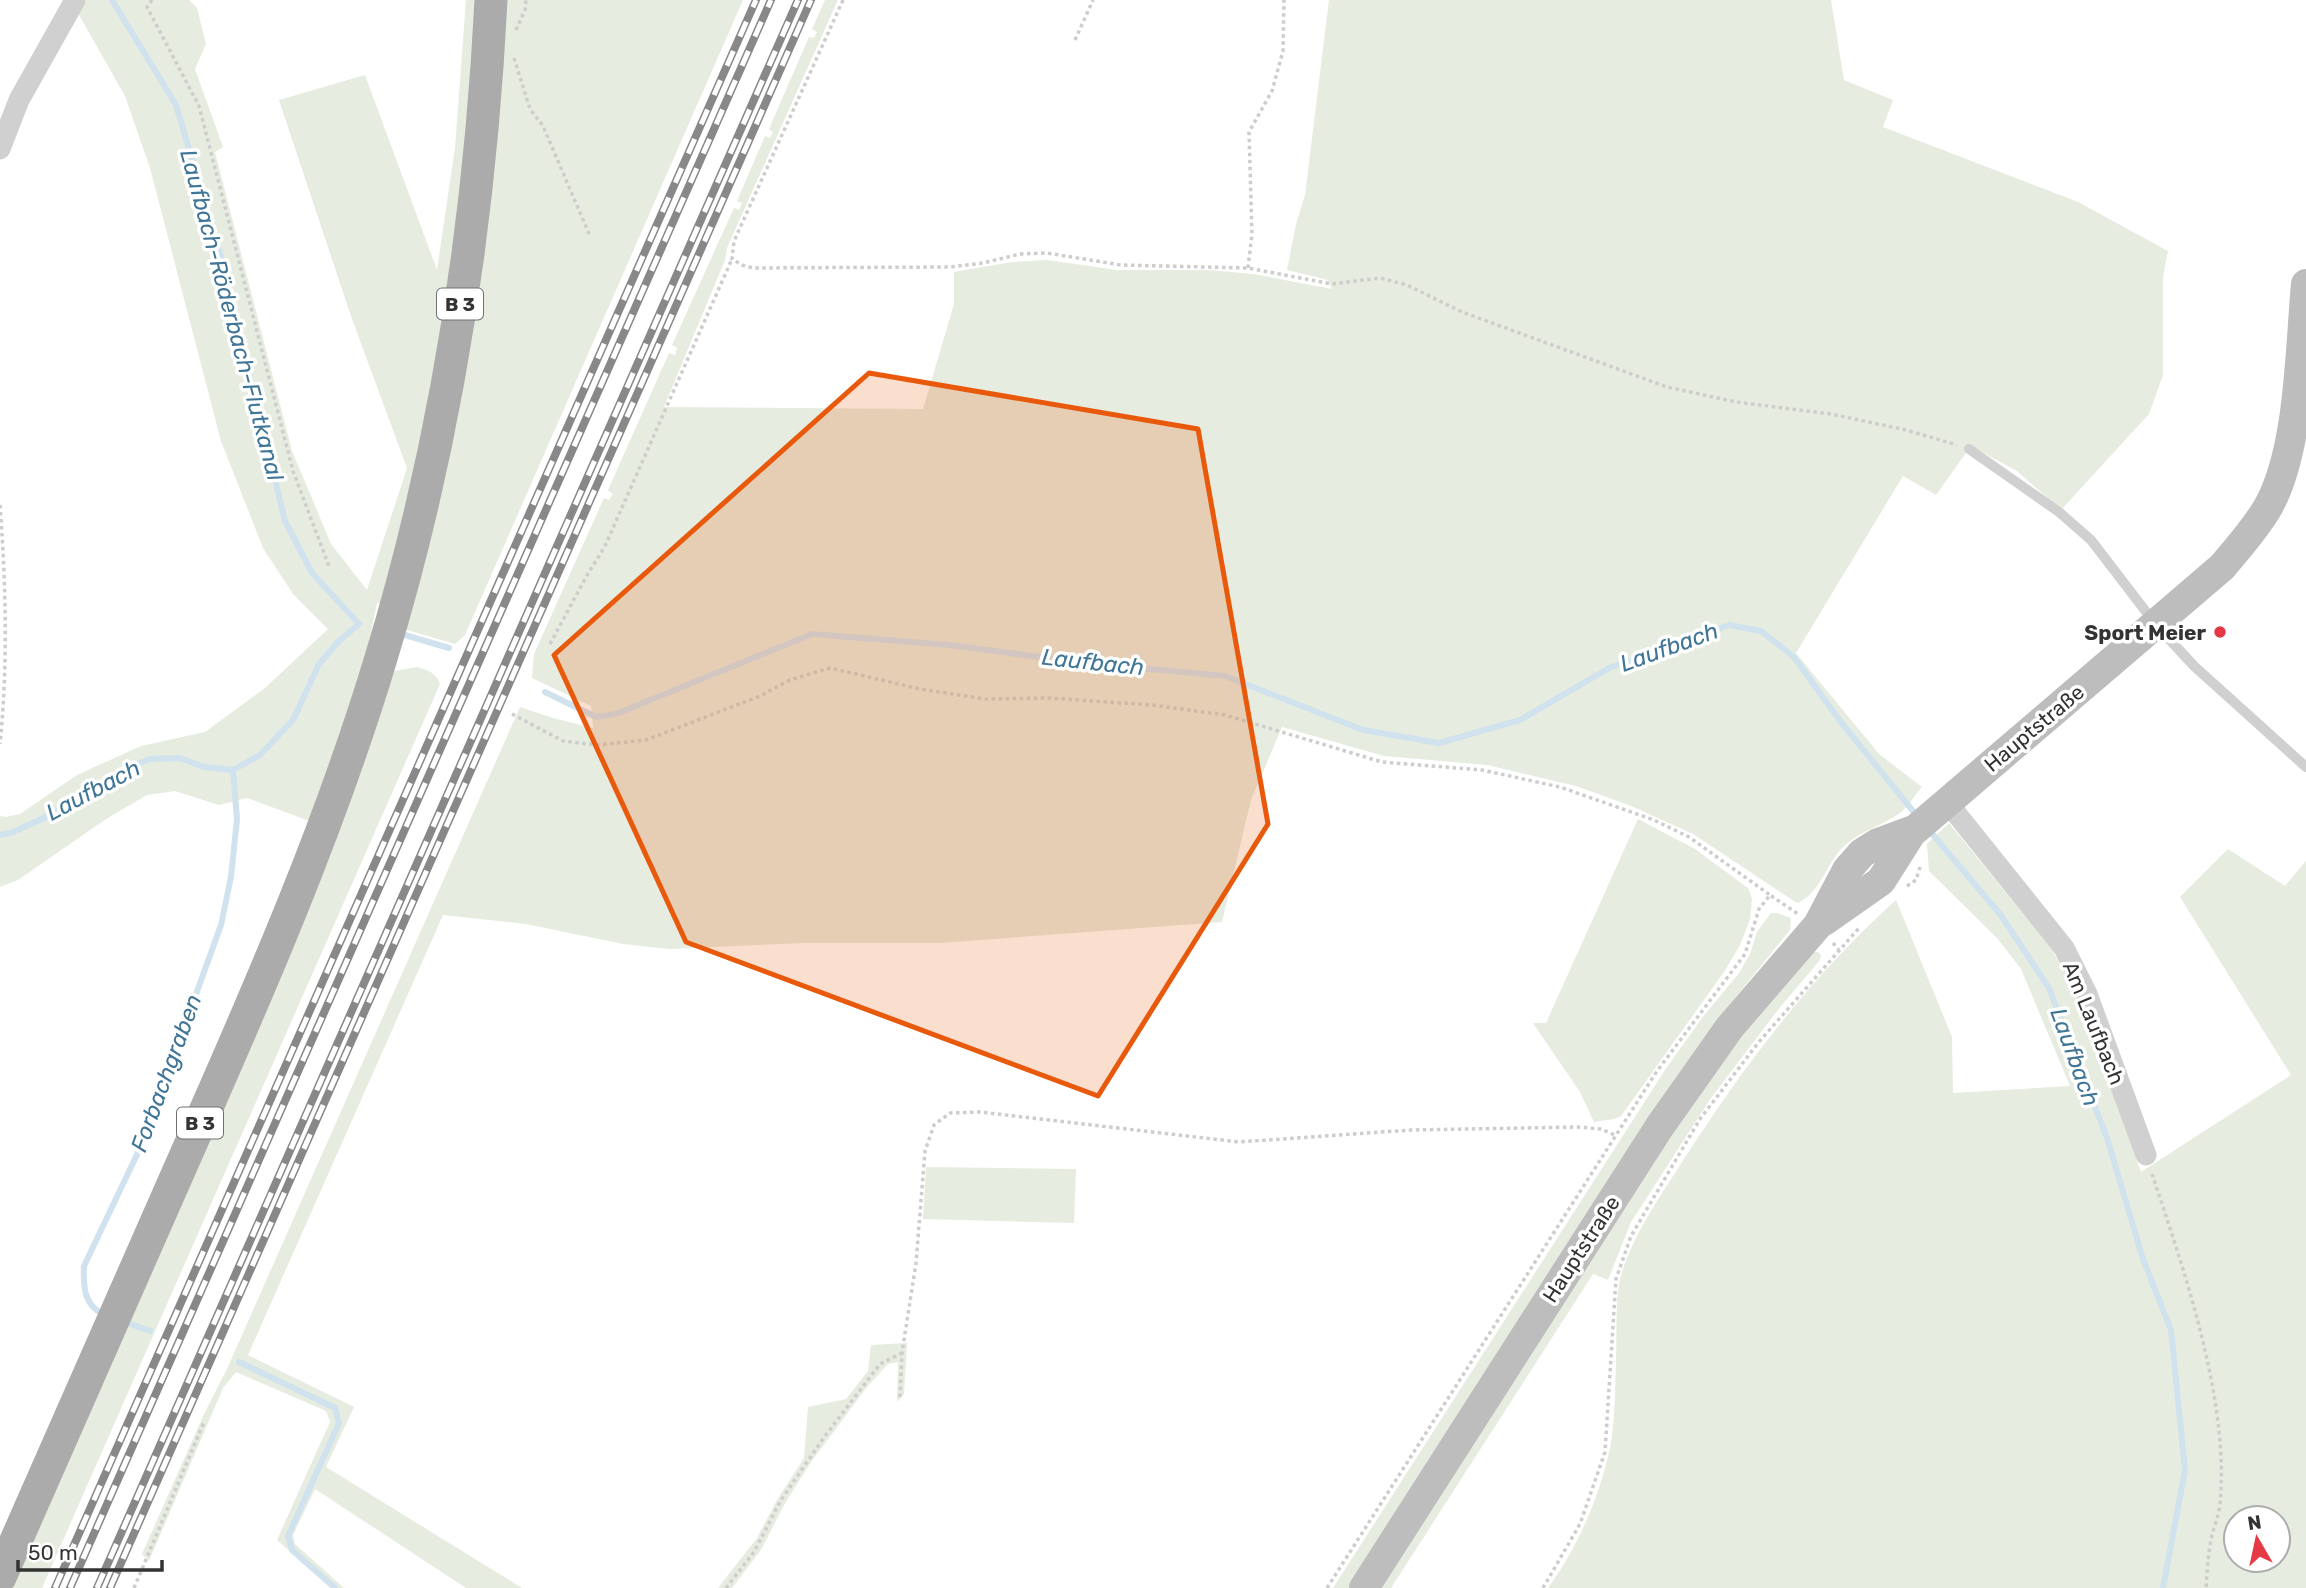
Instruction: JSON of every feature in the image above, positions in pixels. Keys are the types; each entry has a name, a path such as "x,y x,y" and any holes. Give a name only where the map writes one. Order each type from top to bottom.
{"main road":[{"name":"B 3","path":"0,1577 262,983 328,816 381,661 447,390 467,262 486,88 491,0"}],"street":[{"path":"0,149 19,100 75,0"},
{"name":"Hauptstraße","path":"1364,1588 1660,1126 1847,870 1862,853 1878,843 1927,820 2157,626 2222,567 2269,506 2300,415 2306,284"},
{"name":"Am Laufbach","path":"1927,820 2064,948 2087,994 2146,1155"}],"lane":[{"path":"1969,449 2059,512 2091,540 2157,626 2194,666 2306,767"}],"path":[{"path":"152,0 147,7 199,106 293,471 330,569"},
{"path":"513,40 525,10 526,0"},
{"path":"550,644 606,546 732,259 734,241 740,225 844,0"},
{"path":"1075,40 1093,0"},
{"path":"1248,268 1252,234 1249,132 1272,91 1283,51 1284,0"},
{"path":"513,48 513,57 530,109 543,126 590,236"},
{"path":"732,259 753,268 950,267 1020,254 1047,253 1121,265 1248,268 1332,284 1380,278 1407,285 1462,312 1667,387 1736,402 1830,414 1906,430 1969,449"},
{"path":"0,505 6,580 6,688 0,744"},
{"path":"512,714 563,741 597,746 646,740 760,696 790,680 830,668 920,689 985,699 1049,698 1152,705 1213,713 1382,762 1482,770 1560,787 1654,820 1689,837 1809,920"},
{"path":"1907,887 1916,880 1920,868 1927,820"},
{"path":"1327,1588 1676,1044 1745,954 1759,909 1770,895"},
{"path":"1543,1588 1580,1524 1605,1452 1616,1279 1631,1236 1700,1119 1758,1043 1859,927"},
{"path":"900,1397 902,1353 916,1263 925,1151 934,1125 950,1113 980,1112 1238,1142 1411,1130 1577,1127 1601,1129 1617,1136"},
{"path":"2146,1155 2174,1239 2199,1332 2220,1439 2220,1505 2211,1539 2206,1588"},
{"path":"726,1588 754,1552 780,1500 825,1436 880,1364 902,1353"},
{"path":"134,1588 204,1422"}],"highlighted area":[{"path":"869,373 1198,429 1268,824 1098,1096 686,942 554,655"}],"shaded area":[{"path":"86,0 189,0 197,8 206,44 195,69 223,147 215,152 292,451 331,544 367,590 407,468 352,319 279,100 365,75 437,270 455,148 466,0 478,0 474,97 433,397 384,603 377,603 363,670 312,822 247,798 219,805 175,791 147,795 106,819 18,880 0,887 0,816 20,814 77,775 141,746 205,732 265,688 328,629 293,594 263,548 221,441 150,168 125,96 78,13"},
{"path":"503,0 743,0 465,635 455,644 407,630 407,612"},
{"path":"825,0 838,0 727,248 725,260 664,407 923,409 954,304 954,272 1012,262 1047,260 1117,270 1209,270 1253,274 1332,289 1328,280 1287,270 1305,195 1329,0 1831,0 1844,80 1893,100 1883,127 2078,202 2168,251 2163,277 2163,375 2149,414 2061,510 2017,471 1971,446 1936,495 1903,476 1796,653 1879,754 1922,787 1901,812 1844,846 1815,888 1797,903 1693,834 1631,806 1576,786 1487,765 1384,756 1282,727 1251,800 1222,922 939,943 802,943 669,949 623,944 526,924 443,915 248,1355 354,1407 326,1467 522,1588 466,1588 315,1489 293,1535 295,1544 344,1588 332,1588 277,1540 330,1422 326,1411 236,1372 223,1388 149,1561 142,1554 204,1414 227,1369 520,707 593,728 591,706 532,678 534,654 604,498 609,500 613,494 608,490 669,353 675,355 677,348 672,345 734,208 739,210 742,203 737,201 765,136 770,138 773,132 769,129 809,37 814,38 817,32 812,29"},
{"path":"417,667 431,672 440,684 42,1588 10,1588 394,671"},
{"path":"1638,819 1695,849 1748,888 1752,899 1750,919 1740,945 1724,972 1621,1116 1594,1122 1580,1092 1533,1023 1546,1023"},
{"path":"1949,823 2051,948 2081,1002 2141,1172 2291,1075 2180,897 2228,849 2285,886 2306,861 2306,1588 1548,1588 1569,1556 1586,1521 1610,1448 1618,1288 1631,1248 1673,1176 1754,1057 1807,991 1865,929 1896,900 1952,1037 1953,1093 2070,1086 2021,969 1998,939 1929,871 1927,844"},
{"path":"1771,913 1791,918 1790,930 1722,1014 1679,1073 1349,1588 1333,1588 1665,1070 1702,1018 1739,973 1750,954 1757,932"},
{"path":"1813,952 1821,955 1820,960 1777,1011 1711,1098 1631,1222 1608,1280 1593,1274 1391,1588 1379,1588 1701,1088 1765,1004"},
{"path":"926,1167 1076,1169 1074,1223 923,1219"},
{"path":"907,1343 904,1394 897,1402 898,1362 888,1364 867,1387 811,1462 784,1505 761,1550 732,1588 718,1588 757,1538 804,1458 808,1407 846,1399 868,1371 871,1345"}],"waterway":[{"name":"Laufbach-Röderbach-Flutkanal","path":"112,0 176,105 221,257 285,521 312,573 359,624"},
{"name":"Laufbach","path":"0,835 11,833 74,804 126,768 150,759 180,758 204,767 233,770 260,755 293,720 319,664 339,641 359,624"},
{"name":"Laufbach","path":"545,692 596,717 616,714 812,634 949,645 1085,663 1225,676 1363,730 1439,743 1520,720 1609,668 1729,625 1761,631 1794,657 1840,721 1917,816"},
{"name":"Laufbach","path":"398,633 449,648"},
{"name":"Forbachgraben","path":"105,1315 93,1307 86,1295 84,1266 142,1144 221,925 231,877 237,819 233,770"},
{"name":"Laufbach","path":"1928,829 2000,914 2049,988 2107,1138 2143,1259 2171,1330 2185,1470 2163,1588"},
{"name":"Forbachgraben","path":"122,1321 150,1331"},
{"name":"Forbachgraben","path":"239,1362 335,1408 339,1423 288,1536 292,1550 335,1588"}],"railway":[{"path":"55,1588 756,0"},
{"path":"70,1588 771,0"},
{"path":"97,1588 798,0"},
{"path":"110,1588 811,0"}],"place":[{"name":"Sport Meier","path":"2220,632"}]}
